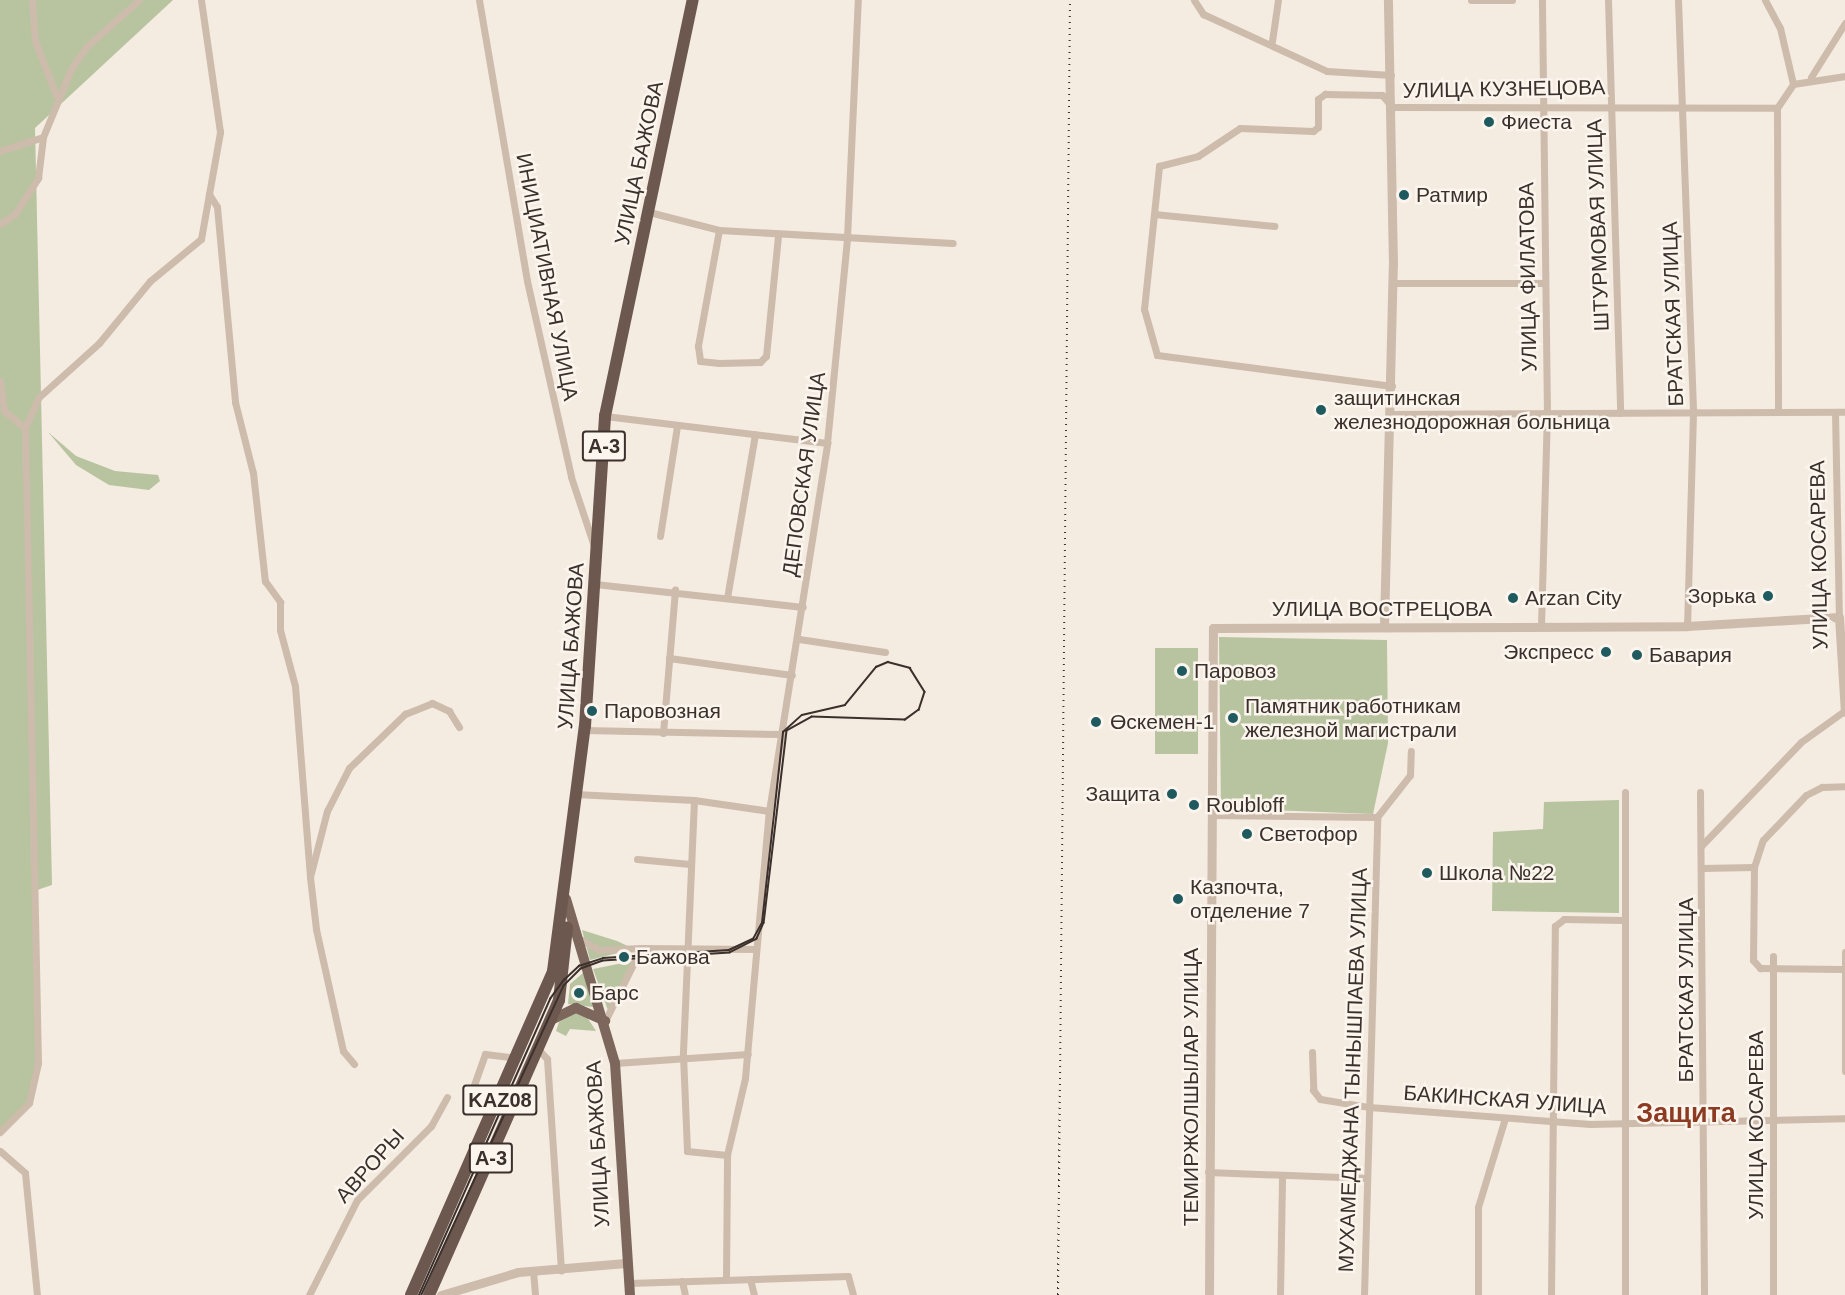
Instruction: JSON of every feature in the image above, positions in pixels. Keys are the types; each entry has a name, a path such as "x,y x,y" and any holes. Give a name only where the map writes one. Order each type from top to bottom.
{"highway":[{"name":"УЛИЦА БАЖОВА","path":"566,899 575,794 584,730 605,416 693,0"},
{"path":"551,1020 564,986 566,899"},
{"name":"KAZ08","path":"411,1295 518,1059 553,971 566,899"},
{"name":"А-3","path":"429,1295 551,1020"}],"main road":[{"name":"УЛИЦА БАЖОВА","path":"566,899 605,1021 615,1063 626,1263 630,1295"},
{"path":"551,1020 576,1008 605,1021"}],"street":[{"path":"32,0 35,41 56,95"},
{"path":"0,224 15,214 38,178 43,137 56,95 87,46 139,0"},
{"path":"0,1131 29,1103 38,1063 25,428 39,397 99,343 150,281 201,239 220,132 201,0"},
{"name":"ИНИЦИАТИВНАЯ УЛИЦА","path":"479,0 527,281 571,477 597,557"},
{"name":"ДЕПОВСКАЯ УЛИЦА","path":"726,1278 727,1155 748,1054 769,811 780,734 787,722 827,443 847,238 858,0"},
{"path":"1194,0 1203,14 1272,41 1327,71 1391,75"},
{"path":"1272,41 1278,0"},
{"path":"1384,626 1392,414 1393,283 1392,107 1388,0"},
{"path":"1471,0 1512,0"},
{"name":"УЛИЦА ФИЛАТОВА","path":"1541,626 1547,414 1542,0"},
{"name":"ШТУРМОВАЯ УЛИЦА","path":"1608,0 1620,413"},
{"name":"БРАТСКАЯ УЛИЦА","path":"1678,0 1693,413 1687,626"},
{"path":"1765,0 1780,28 1793,84"},
{"path":"1811,77 1845,23"},
{"path":"1778,411 1777,108 1793,84 1811,77 1845,76"},
{"name":"УЛИЦА КУЗНЕЦОВА","path":"1392,386 1157,355 1144,309 1160,166 1197,156 1228,132 1312,131 1318,127 1318,99 1325,94 1382,95 1392,107 1611,104 1777,108"},
{"path":"0,151 43,137"},
{"path":"209,194 217,207 235,402 253,473 265,581 280,602 280,630 295,686 310,877 327,993 343,1052 354,1064"},
{"path":"649,212 719,230 953,243"},
{"path":"1154,214 1274,226"},
{"path":"719,230 698,346 700,361 718,363 760,362 766,356 778,235"},
{"path":"1393,283 1545,283"},
{"path":"0,381 4,411 25,428"},
{"name":"УЛИЦА КОСАРЕВА","path":"1835,412 1842,517 1839,617 1840,697 1844,711"},
{"path":"1392,414 1845,412"},
{"path":"605,416 827,443"},
{"path":"660,536 677,426"},
{"path":"727,598 755,434"},
{"path":"595,584 675,590 802,607"},
{"path":"663,733 675,590"},
{"name":"УЛИЦА ВОСТРЕЦОВА","path":"1213,628 1687,626 1839,617"},
{"name":"ТЕМИРЖОЛШЫЛАР УЛИЦА","path":"1209,1295 1213,628"},
{"path":"799,639 885,651"},
{"path":"669,658 792,675"},
{"path":"310,877 336,786 372,745 421,705 442,706 459,727"},
{"path":"1701,846 1801,742 1844,711"},
{"path":"584,730 780,734"},
{"path":"1212,815 1377,816 1410,775 1411,751"},
{"path":"1843,969 1760,968 1753,960 1754,867 1763,840 1806,795 1845,786"},
{"path":"1624,792 1626,1295"},
{"name":"БРАТСКАЯ УЛИЦА","path":"1700,792 1704,1295"},
{"path":"575,794 694,800 769,811"},
{"path":"694,800 685,948 682,1055 687,1151 727,1155"},
{"name":"МУХАМЕДЖАНА ТЫНЫШПАЕВА УЛИЦА","path":"1364,1295 1377,816"},
{"path":"637,859 690,864"},
{"path":"1702,868 1754,867"},
{"path":"1551,1295 1555,926 1564,918 1624,920"},
{"path":"580,939 599,950 756,949"},
{"path":"605,1021 641,948"},
{"path":"1845,952 1843,969 1845,1071"},
{"name":"УЛИЦА КОСАРЕВА","path":"1773,956 1773,1295"},
{"path":"539,1050 547,1059 561,1270"},
{"name":"БАКИНСКАЯ УЛИЦА","path":"1312,1052 1313,1090 1320,1099 1369,1107 1553,1121 1626,1123 1845,1118"},
{"path":"469,1099 484,1054 518,1059"},
{"path":"615,1063 682,1055 748,1054"},
{"name":"АВРОРЫ","path":"309,1295 357,1200 431,1126 447,1097"},
{"path":"1478,1295 1478,1207 1505,1118"},
{"path":"0,1151 25,1173 37,1295"},
{"path":"1208,1172 1367,1178"},
{"path":"1280,1295 1282,1175"},
{"path":"441,1295 451,1294 485,1279 533,1271 626,1263"},
{"path":"533,1271 535,1295"},
{"path":"629,1283 726,1278 848,1276 853,1295"},
{"path":"750,1279 754,1295"},
{"path":"682,1281 684,1295"}],"green space":[{"path":"0,0 173,0 35,128 52,885 34,891 38,1063 29,1103 0,1131"},
{"path":"48,432 76,456 115,471 158,475 160,481 149,490 109,485 76,465"},
{"path":"1219,637 1387,640 1388,743 1373,814 1221,808"},
{"path":"1155,648 1198,648 1198,754 1155,754"},
{"path":"1619,800 1619,913 1492,911 1493,832 1543,829 1544,802"},
{"path":"582,930 617,941 634,949 590,960"},
{"path":"633,961 609,1013 593,969"},
{"path":"583,973 593,1007 568,1004 570,984"},
{"path":"576,1012 585,1014 596,1031 570,1029 566,1036 556,1031 559,1022"}],"tram line":[{"path":"419,1295 550,999 564,980 579,966 603,958 729,950 753,939 762,923 783,732 802,715 845,705 876,667 888,662 910,668 925,692 919,710 905,720 812,717 787,731 764,923 757,939 730,953 603,961 581,969 564,986 422,1295"}],"railway":[{"path":"1058,1295 1070,0"}],"place":[{"name":"Фиеста","path":"1489,122"},
{"name":"Ратмир","path":"1404,195"},
{"name":"защитинская железнодорожная больница","path":"1321,410"},
{"name":"Зорька","path":"1768,596"},
{"name":"Arzan City","path":"1513,598"},
{"name":"Экспресс","path":"1606,652"},
{"name":"Бавария","path":"1637,655"},
{"name":"Паровоз","path":"1182,671"},
{"name":"Паровозная","path":"592,711"},
{"name":"Памятник работникам железной магистрали","path":"1233,718"},
{"name":"Өскемен-1","path":"1096,722"},
{"name":"Защита","path":"1172,794"},
{"name":"Roubloff","path":"1194,805"},
{"name":"Светофор","path":"1247,834"},
{"name":"Школа №22","path":"1427,873"},
{"name":"Казпочта, отделение 7","path":"1178,899"},
{"name":"Бажова","path":"624,957"},
{"name":"Барс","path":"579,993"}],"district":[{"name":"Защита","path":"1686,1114"}]}
